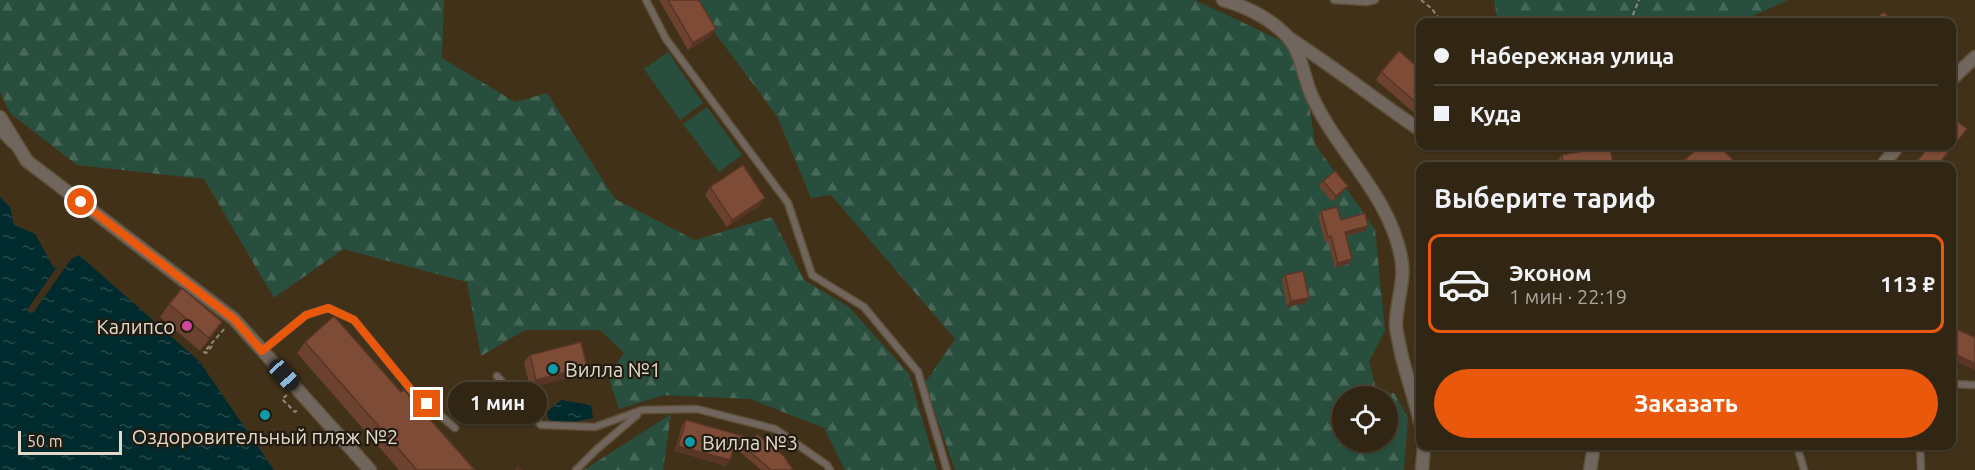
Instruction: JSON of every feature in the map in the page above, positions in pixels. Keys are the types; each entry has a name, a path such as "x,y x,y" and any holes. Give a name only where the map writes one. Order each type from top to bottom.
{"street":[{"path":"1223,0 1260,14 1288,37 1334,67 1416,127"},
{"path":"1288,37 1302,64 1310,92 1323,117 1381,203 1394,232 1402,258 1402,286 1396,325 1416,408"},
{"path":"1956,75 1975,57"},
{"path":"0,117 27,161 234,319 370,470"},
{"path":"1885,162 1895,150"},
{"path":"1422,470 1424,450"},
{"path":"1590,470 1592,450"}],"lane":[{"path":"646,0 666,39 788,203 812,275 864,307 918,372 947,470"},
{"path":"1334,0 1367,2 1375,0"},
{"path":"0,133 27,161"},
{"path":"262,351 306,315 328,308 354,320 413,392 455,428"},
{"path":"497,376 541,425 595,428 642,410 697,409 775,429 827,465 830,470"},
{"path":"1956,384 1975,385"},
{"path":"576,470 642,410"},
{"path":"1798,450 1804,470"},
{"path":"1920,450 1921,470"}],"path":[{"path":"1421,0 1439,18"},
{"path":"1632,18 1639,0"},
{"path":"212,346 206,353 204,352 234,319"}],"green space":[{"path":"0,0 444,0 442,58 515,102 547,93 615,199 695,240 772,217 804,280 849,307 909,374 937,470 845,470 824,428 750,399 664,395 619,409 608,376 624,353 600,330 525,330 481,356 467,282 343,249 274,298 204,179 77,165 10,113 0,92"},
{"path":"698,0 1195,0 1301,50 1315,144 1375,229 1385,331 1369,361 1375,386 1332,386 1332,452 1398,452 1398,400 1408,418 1404,470 955,470 925,383 955,339 831,195 811,198 777,116 694,5"},
{"path":"1494,0 1788,0 1746,18 1497,18"},
{"path":"668,52 703,103 680,120 644,69"},
{"path":"707,107 742,155 719,172 683,124"},
{"path":"671,414 663,470 584,470"}],"water":[{"path":"0,197 10,207 14,225 35,234 54,268 79,255 199,361 274,470 0,470"},
{"path":"561,400 591,405 593,418 558,425 548,419 547,412"}],"pier":[{"path":"74,255 33,313 27,310 61,261"}],"building":[{"path":"668,0 699,0 716,29 693,43"},
{"path":"1884,12 1889,18 1876,18"},
{"path":"1399,51 1416,66 1416,103 1381,72"},
{"path":"1956,120 1967,129 1956,143"},
{"path":"1589,150 1611,150 1613,162 1563,162 1562,155"},
{"path":"1696,150 1723,150 1735,162 1682,162"},
{"path":"1926,150 1950,150 1940,162 1916,162"},
{"path":"743,165 765,198 732,220 710,187"},
{"path":"1335,171 1348,186 1336,196 1323,181"},
{"path":"1337,207 1341,220 1365,213 1368,226 1345,232 1352,259 1338,263 1321,211"},
{"path":"1303,271 1309,298 1291,301 1285,275"},
{"path":"182,288 222,322 209,338 169,304"},
{"path":"334,316 401,392 404,390 475,470 417,470 305,342"},
{"path":"1956,329 1975,336 1975,363 1956,355"},
{"name":"Вилла №1","path":"581,342 587,367 536,380 530,355"},
{"path":"686,420 753,439 757,434 784,456 793,470 771,470 736,440 730,460 678,446"}],"place":[{"name":"Калипсо","path":"187,326"},
{"name":"Вилла №1","path":"553,369"},
{"name":"Оздоровительный пляж №2","path":"265,415"},
{"name":"Вилла №3","path":"690,442"}],"route":[{"path":"81,202 234,319 262,351 306,315 328,308 354,320 413,392 427,404"}]}
